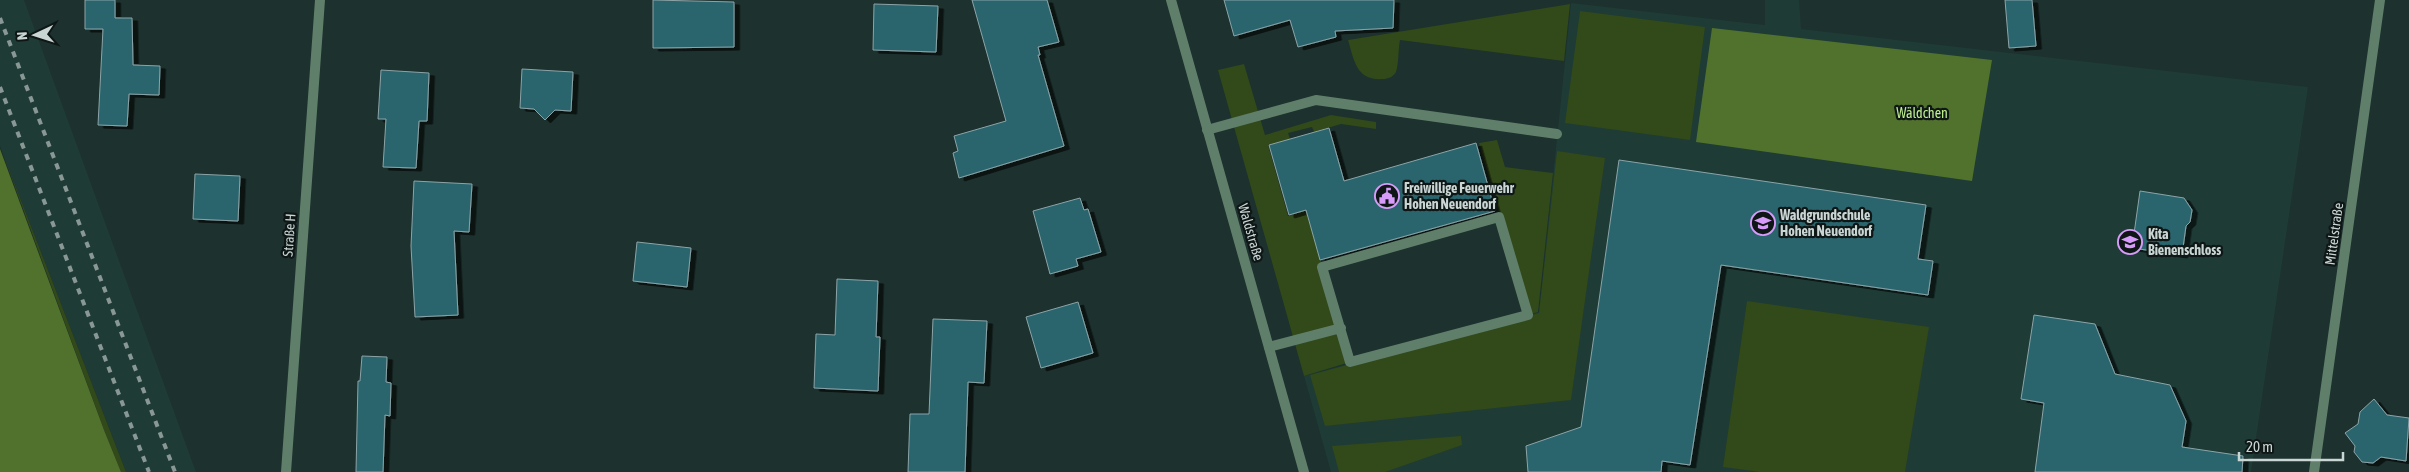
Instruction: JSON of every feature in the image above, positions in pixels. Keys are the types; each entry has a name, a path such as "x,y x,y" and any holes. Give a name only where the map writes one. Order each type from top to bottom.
{"street":[{"name":"Straße H","path":"286,472 320,0"},
{"name":"Waldstraße","path":"1171,0 1304,472"},
{"name":"Mittelstraße","path":"2314,472 2380,0"},
{"path":"1207,130 1316,100 1557,134"},
{"path":"1499,217 1528,315 1350,362 1340,328 1322,267 1499,217"},
{"path":"1269,347 1340,328"}],"shaded area":[{"path":"0,0 24,0 196,472 126,472 0,146"},
{"name":"Waldgrundschule Hohen Neuendorf","path":"1765,0 1799,0 1801,29 2308,87 2251,472 1331,472 1304,376 1539,312 1571,3 1765,25"}],"green space":[{"path":"1570,4 1564,61 1400,40 1396,72 1389,78 1374,79 1367,77 1358,68 1348,40"},
{"path":"1580,11 1705,27 1690,140 1565,123"},
{"name":"Wäldchen","path":"1712,28 1992,60 1972,181 1696,142"},
{"path":"1244,64 1265,135 1331,115 1376,122 1376,129 1341,124 1314,132 1312,127 1288,133 1290,139 1268,145 1288,216 1306,211 1350,362 1304,376 1218,70"},
{"path":"1497,140 1505,167 1553,173 1538,312 1528,315 1479,143"},
{"path":"0,146 126,472 121,472 104,430"},
{"path":"0,149 104,430 121,472 0,472"},
{"path":"1557,151 1605,158 1571,400 1325,426 1310,375 1539,313"},
{"path":"1747,301 1929,327 1905,472 1760,472 1723,467"},
{"path":"1461,436 1462,445 1385,472 1339,472 1332,446"}],"building":[{"path":"85,0 115,0 115,18 132,18 133,65 160,66 159,95 129,94 127,126 98,125 103,29 85,29"},
{"path":"653,0 734,2 734,47 653,48"},
{"path":"972,0 1047,0 1059,42 1038,47 1040,55 1038,55 1064,146 959,178 953,153 958,151 954,136 1006,121"},
{"path":"1224,0 1394,0 1393,28 1335,31 1336,37 1298,47 1290,20 1234,36"},
{"path":"2005,0 2032,0 2036,46 2009,48"},
{"path":"874,4 938,6 936,52 873,50"},
{"path":"522,69 573,72 571,111 555,110 545,120 534,109 520,108"},
{"path":"381,70 429,73 427,121 419,121 416,168 383,167 386,119 378,119"},
{"name":"Freiwillige Feuerwehr Hohen Neuendorf","path":"1329,128 1344,181 1476,143 1495,211 1320,260 1306,210 1289,215 1269,145"},
{"path":"1619,160 1926,205 1918,259 1933,261 1928,295 1721,265 1690,465 1662,461 1661,472 1528,472 1526,446 1581,427"},
{"path":"195,174 240,176 238,221 193,219"},
{"path":"414,181 472,184 469,232 454,231 458,315 415,317 411,246"},
{"path":"2140,191 2184,198 2192,210 2190,222 2186,226 2182,255 2132,248"},
{"path":"1080,198 1084,210 1088,209 1101,252 1076,259 1078,266 1050,274 1033,211"},
{"path":"637,242 691,248 687,287 633,281"},
{"path":"837,279 878,281 876,337 880,337 878,391 814,388 816,334 835,335"},
{"path":"1078,302 1093,353 1041,368 1026,317"},
{"path":"2034,315 2095,324 2115,374 2170,385 2186,421 2182,447 2243,456 2242,472 2035,472 2044,403 2021,399"},
{"path":"933,319 987,321 984,383 968,382 965,472 908,472 910,414 929,414"},
{"path":"362,356 387,357 386,382 391,383 390,416 385,415 383,472 356,472 358,381 360,381"},
{"path":"2374,399 2387,415 2409,418 2406,461 2381,457 2373,463 2362,462 2354,452 2355,446 2345,433 2358,424 2360,412"}],"railway":[{"path":"0,18 175,472"},
{"path":"0,87 149,472"}],"place":[{"name":"Freiwillige Feuerwehr Hohen Neuendorf","path":"1387,196"},
{"name":"Waldgrundschule Hohen Neuendorf","path":"1763,223"},
{"name":"Kita Bienenschloss","path":"2130,242"}]}
